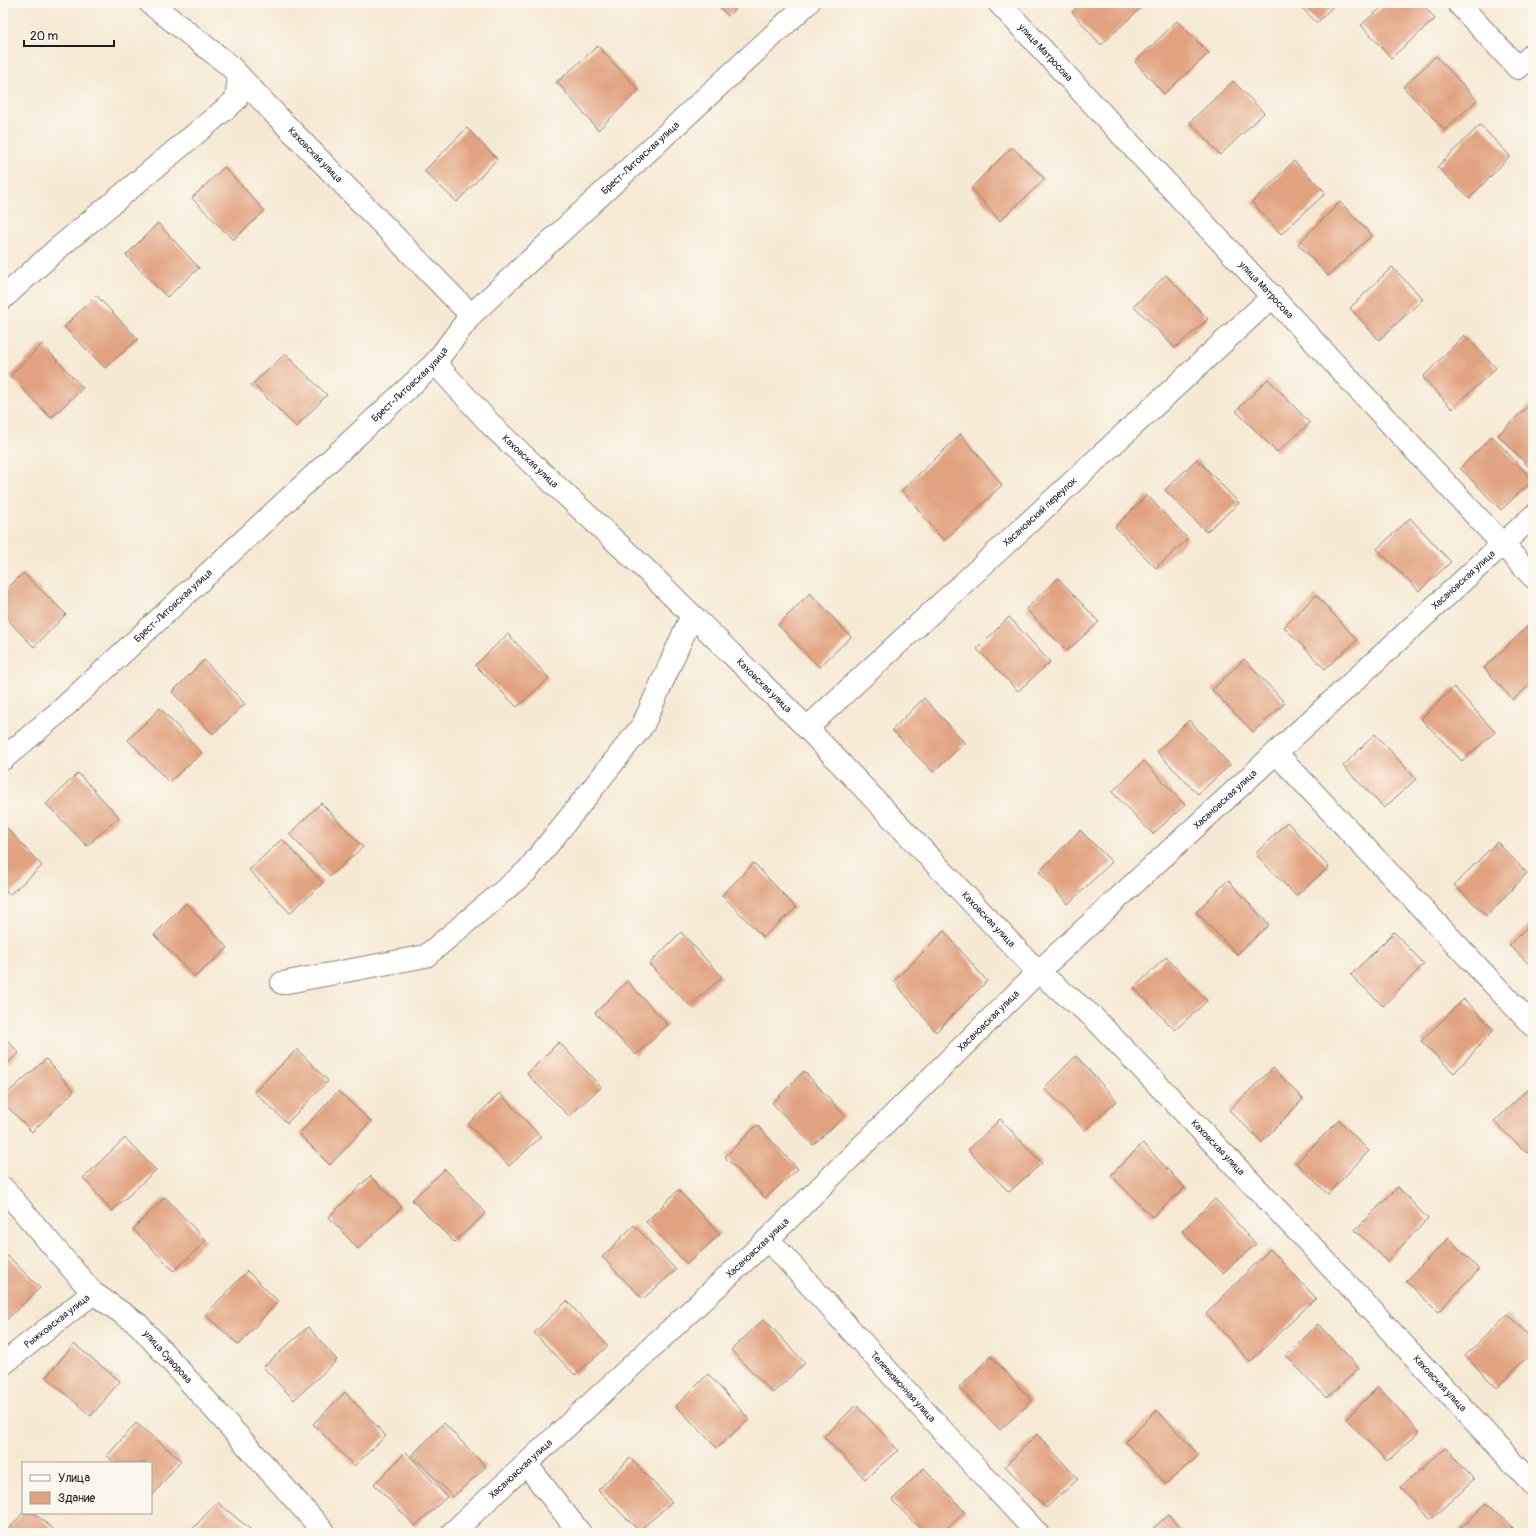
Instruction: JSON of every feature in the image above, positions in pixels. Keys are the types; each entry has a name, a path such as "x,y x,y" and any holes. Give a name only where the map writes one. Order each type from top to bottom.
{"street":[{"name":"Каховская улица","path":"150,3 229,65 472,315"},
{"name":"Брест-Литовская улица","path":"3,760 66,705 435,363 472,315 808,3"},
{"name":"улица Матросова","path":"999,3 1533,577"},
{"path":"1458,3 1518,68 1533,54"},
{"path":"3,298 56,250 236,100 239,76"},
{"name":"Хасановский переулок","path":"807,728 1273,296"},
{"name":"Каховская улица","path":"435,363 494,428 644,568 807,728 1038,972 1092,1016 1305,1239 1533,1484"},
{"name":"Хасановская улица","path":"452,1533 768,1239 1038,972 1533,516"},
{"path":"282,983 426,956 527,871 643,724 692,615"},
{"path":"1276,752 1533,1026"},
{"name":"улица Суворова","path":"3,1188 93,1293 138,1324 325,1533"},
{"name":"Телевизионная улица","path":"768,1239 1037,1533"},
{"name":"Рыжковская улица","path":"3,1364 93,1293"},
{"path":"526,1464 580,1533"}],"building":[{"path":"715,3 742,3 728,16"},
{"path":"1081,3 1146,3 1101,45 1072,12"},
{"path":"1297,3 1336,3 1317,23"},
{"path":"1387,3 1422,3 1435,19 1391,58 1361,25"},
{"path":"1177,21 1209,53 1164,94 1135,62"},
{"path":"598,46 639,90 598,130 557,82"},
{"path":"1436,56 1477,100 1445,130 1403,87"},
{"path":"1233,81 1264,113 1220,155 1190,122"},
{"path":"1480,125 1510,156 1470,198 1437,167"},
{"path":"467,128 497,159 457,202 424,171"},
{"path":"1012,147 1045,179 1000,221 971,188"},
{"path":"1294,161 1326,193 1281,234 1252,202"},
{"path":"224,167 265,211 233,240 192,198"},
{"path":"1340,202 1372,235 1328,276 1298,244"},
{"path":"158,223 199,268 167,297 126,255"},
{"path":"1392,267 1423,299 1379,340 1350,308"},
{"path":"1166,275 1208,319 1175,348 1134,306"},
{"path":"96,295 138,339 105,368 64,327"},
{"path":"1464,335 1496,368 1452,409 1423,377"},
{"path":"42,344 83,388 51,418 10,376"},
{"path":"285,354 327,395 296,427 253,384"},
{"path":"1268,379 1310,423 1277,452 1236,411"},
{"path":"1530,404 1533,407 1533,471 1498,435"},
{"path":"961,434 1002,485 944,541 902,490"},
{"path":"1492,436 1533,480 1501,510 1460,468"},
{"path":"1197,459 1239,503 1206,532 1165,490"},
{"path":"1147,495 1188,539 1156,568 1115,527"},
{"path":"1410,518 1451,562 1419,591 1377,549"},
{"path":"23,573 66,614 34,647 3,615 3,593"},
{"path":"1058,578 1099,622 1067,651 1026,609"},
{"path":"810,593 851,637 819,667 778,625"},
{"path":"1316,595 1357,640 1325,669 1284,627"},
{"path":"1009,617 1050,662 1018,691 977,649"},
{"path":"1527,627 1533,633 1533,682 1513,700 1484,668"},
{"path":"508,634 549,678 517,707 475,665"},
{"path":"1244,659 1285,703 1253,732 1212,690"},
{"path":"204,660 245,704 213,734 172,692"},
{"path":"1454,687 1495,732 1462,761 1421,719"},
{"path":"924,698 965,743 933,772 892,730"},
{"path":"160,708 202,753 169,782 128,740"},
{"path":"1189,720 1230,765 1198,794 1157,752"},
{"path":"1375,734 1416,779 1384,808 1343,766"},
{"path":"1144,761 1185,805 1153,834 1112,792"},
{"path":"78,773 119,817 87,846 46,804"},
{"path":"321,803 363,847 330,876 289,834"},
{"path":"1287,822 1329,867 1296,896 1255,854"},
{"path":"3,824 42,866 9,895 3,888"},
{"path":"1080,830 1112,862 1068,904 1039,872"},
{"path":"282,839 323,883 290,913 249,870"},
{"path":"1497,842 1527,873 1487,916 1454,885"},
{"path":"754,863 796,908 763,937 722,895"},
{"path":"1228,880 1269,925 1237,954 1196,912"},
{"path":"186,903 228,948 195,977 154,935"},
{"path":"1533,921 1533,968 1509,945"},
{"path":"944,931 987,981 936,1032 894,981"},
{"path":"681,932 722,977 690,1006 649,964"},
{"path":"1394,932 1424,964 1383,1006 1351,975"},
{"path":"1166,957 1207,1001 1175,1030 1134,988"},
{"path":"627,981 668,1025 636,1055 595,1013"},
{"path":"1464,999 1494,1030 1454,1073 1421,1041"},
{"path":"3,1036 19,1053 3,1067"},
{"path":"559,1042 601,1087 569,1116 527,1074"},
{"path":"297,1049 328,1081 287,1123 254,1092"},
{"path":"1076,1056 1117,1101 1085,1130 1044,1088"},
{"path":"46,1059 74,1091 32,1132 3,1102 3,1097"},
{"path":"1273,1068 1303,1099 1262,1142 1229,1110"},
{"path":"804,1071 845,1116 813,1145 772,1103"},
{"path":"1533,1084 1533,1147 1527,1153 1494,1122"},
{"path":"338,1091 371,1121 330,1165 299,1134"},
{"path":"500,1093 541,1137 509,1166 468,1124"},
{"path":"1000,1119 1042,1163 1009,1192 968,1150"},
{"path":"1339,1120 1369,1151 1328,1194 1296,1163"},
{"path":"757,1125 798,1169 765,1198 725,1157"},
{"path":"125,1138 156,1170 112,1211 83,1178"},
{"path":"1143,1143 1185,1188 1152,1217 1111,1175"},
{"path":"445,1169 486,1213 454,1242 412,1200"},
{"path":"370,1176 402,1207 358,1249 329,1217"},
{"path":"1398,1187 1428,1219 1387,1261 1355,1230"},
{"path":"678,1190 720,1234 687,1264 646,1222"},
{"path":"165,1197 206,1241 174,1271 133,1229"},
{"path":"1215,1199 1256,1244 1223,1273 1182,1231"},
{"path":"634,1225 676,1270 643,1299 602,1257"},
{"path":"1449,1238 1479,1270 1438,1312 1406,1281"},
{"path":"1270,1249 1316,1298 1250,1362 1206,1314"},
{"path":"8,1256 40,1288 3,1323 3,1261"},
{"path":"247,1271 278,1301 239,1345 205,1315"},
{"path":"567,1301 608,1346 575,1375 534,1333"},
{"path":"1508,1314 1533,1340 1533,1351 1497,1388 1465,1356"},
{"path":"764,1319 805,1363 773,1393 731,1350"},
{"path":"1318,1324 1359,1368 1327,1398 1286,1356"},
{"path":"308,1327 337,1360 294,1400 263,1367"},
{"path":"74,1344 120,1381 91,1416 46,1377"},
{"path":"991,1356 1032,1401 1000,1430 959,1388"},
{"path":"708,1374 749,1419 717,1448 676,1406"},
{"path":"1378,1387 1420,1432 1387,1461 1346,1419"},
{"path":"345,1392 386,1436 354,1466 313,1424"},
{"path":"856,1405 898,1450 865,1479 824,1437"},
{"path":"1157,1410 1199,1455 1166,1484 1125,1442"},
{"path":"136,1423 181,1460 153,1495 152,1462 114,1462 107,1456"},
{"path":"444,1423 486,1467 453,1497 412,1455"},
{"path":"1037,1434 1078,1479 1046,1508 1005,1466"},
{"path":"1446,1447 1474,1480 1431,1520 1400,1487"},
{"path":"406,1452 447,1497 415,1526 374,1484"},
{"path":"630,1458 672,1502 639,1531 598,1490"},
{"path":"924,1468 965,1512 942,1533 924,1533 892,1500"},
{"path":"217,1502 255,1533 189,1533"},
{"path":"1487,1502 1518,1533 1457,1533"},
{"path":"22,1514 35,1514 58,1533 5,1533"},
{"path":"1168,1515 1184,1533 1148,1533"}]}
